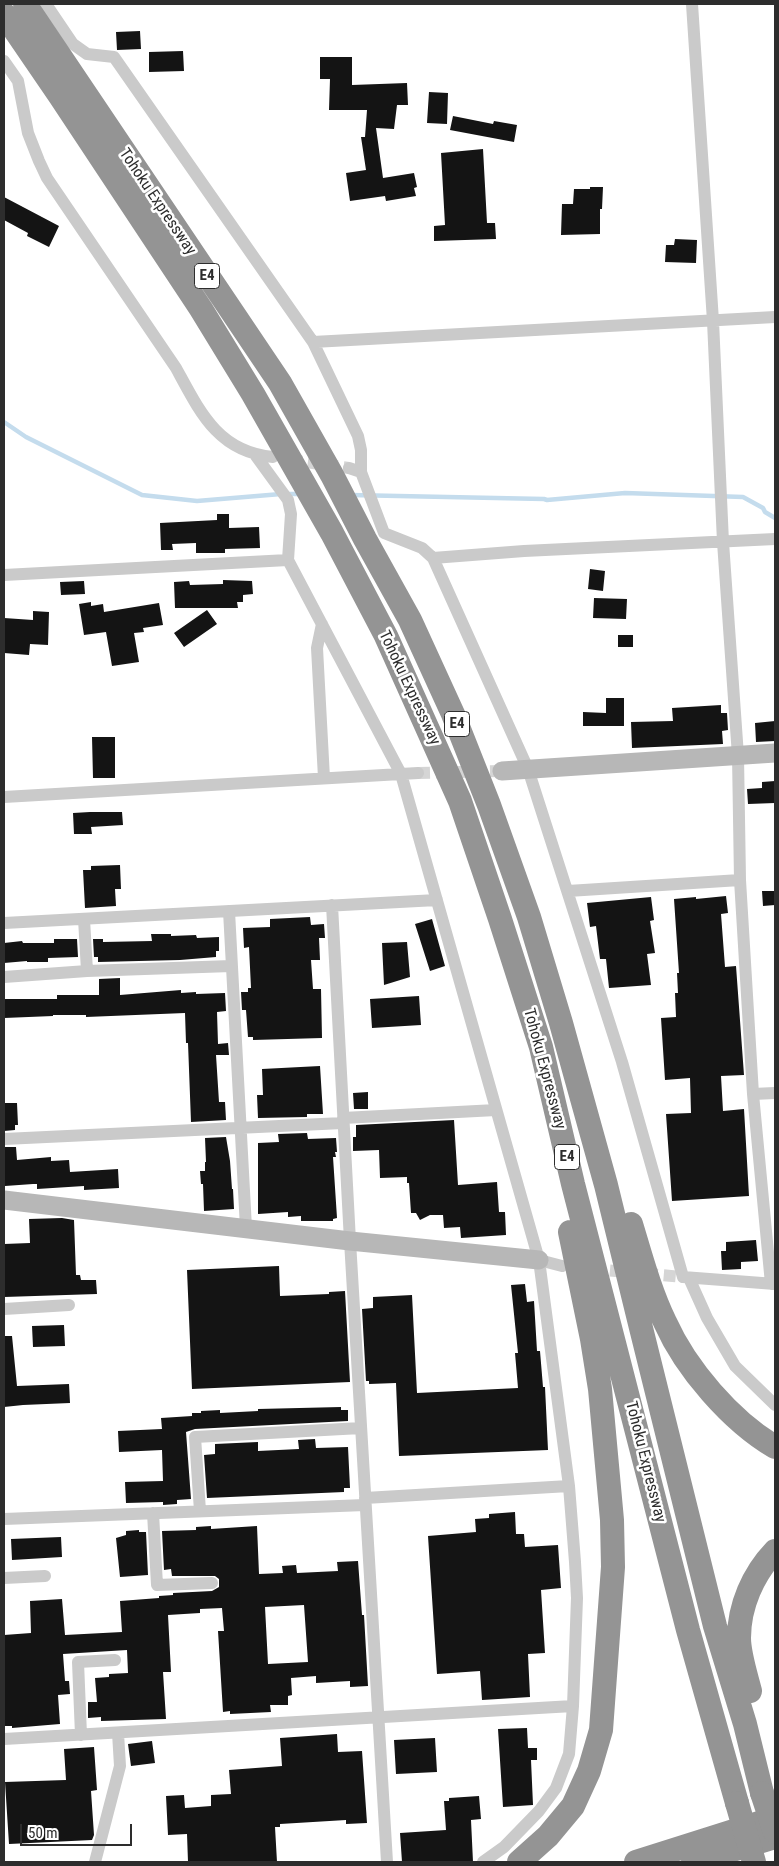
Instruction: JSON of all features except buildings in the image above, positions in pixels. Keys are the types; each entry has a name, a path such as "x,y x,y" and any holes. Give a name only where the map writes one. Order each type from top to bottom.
{"highway":[{"name":"E4","path":"25,4 68,89"},
{"name":"E4","path":"4,14 68,89"},
{"name":"Tohoku Expressway","path":"68,89 253,394 332,533 386,636 460,801 541,1047 573,1184 678,1592 754,1862"},
{"name":"Tohoku Expressway","path":"68,89 280,383 347,472 365,539 410,620 453,714 489,805 528,917 561,1023 606,1185 713,1616 745,1724 771,1791"},
{"path":"528,917 582,1044 618,1182 643,1264 665,1322 679,1348 719,1402 775,1447"},
{"path":"500,919 561,1184 592,1339 609,1478 613,1567 601,1730 589,1771 573,1806 548,1836 519,1862"},
{"path":"771,1791 739,1640 743,1609 749,1590 758,1572 775,1551"},
{"name":"E4","path":"771,1791 775,1832"},
{"path":"636,1862 775,1818"},
{"path":"693,1862 775,1837"}],"street":[{"path":"46,4 74,44 87,54 114,57 313,342 358,436 361,450 347,472 384,533 422,548 433,558 528,769 622,1062 682,1277 773,1284 753,1094 740,880 738,756 723,542 713,321 692,4"},
{"path":"4,60 18,81 28,133 47,178 176,368 195,402 219,435 235,447 256,456 273,458"},
{"path":"313,342 775,317"},
{"path":"256,456 288,500 291,514 288,560 401,774 539,1260 568,1486 577,1598 573,1706 569,1754 556,1788 540,1812 504,1847 484,1862"},
{"path":"433,558 524,551 775,539"},
{"path":"4,575 288,560"},
{"path":"322,624 317,648 324,778"},
{"path":"502,771 775,753"},
{"path":"4,796 418,773"},
{"path":"568,891 740,880"},
{"path":"4,923 437,900"},
{"path":"332,906 387,1862"},
{"path":"229,911 246,1228"},
{"path":"84,919 87,971"},
{"path":"4,977 87,971 231,966"},
{"path":"753,1094 775,1093"},
{"path":"4,1139 240,1128 496,1110"},
{"path":"4,1200 350,1241 539,1260 562,1266"},
{"path":"689,1278 707,1318 735,1366 775,1405"},
{"path":"4,1309 69,1305"},
{"path":"200,1511 195,1437 361,1428"},
{"path":"4,1519 200,1511 568,1486"},
{"path":"153,1513 157,1585 212,1583"},
{"path":"4,1578 45,1576"},
{"path":"81,1735 78,1662 115,1660"},
{"path":"4,1739 573,1706"},
{"path":"95,1862 120,1766 118,1733"}],"waterway":[{"path":"4,422 26,437 142,495 197,501 302,494"},
{"path":"350,495 547,500 625,493 743,497 763,508 765,512 775,518"}],"tunnel":[{"path":"290,460 349,468"},
{"path":"418,773 502,771"},
{"path":"592,1269 683,1277"}]}
